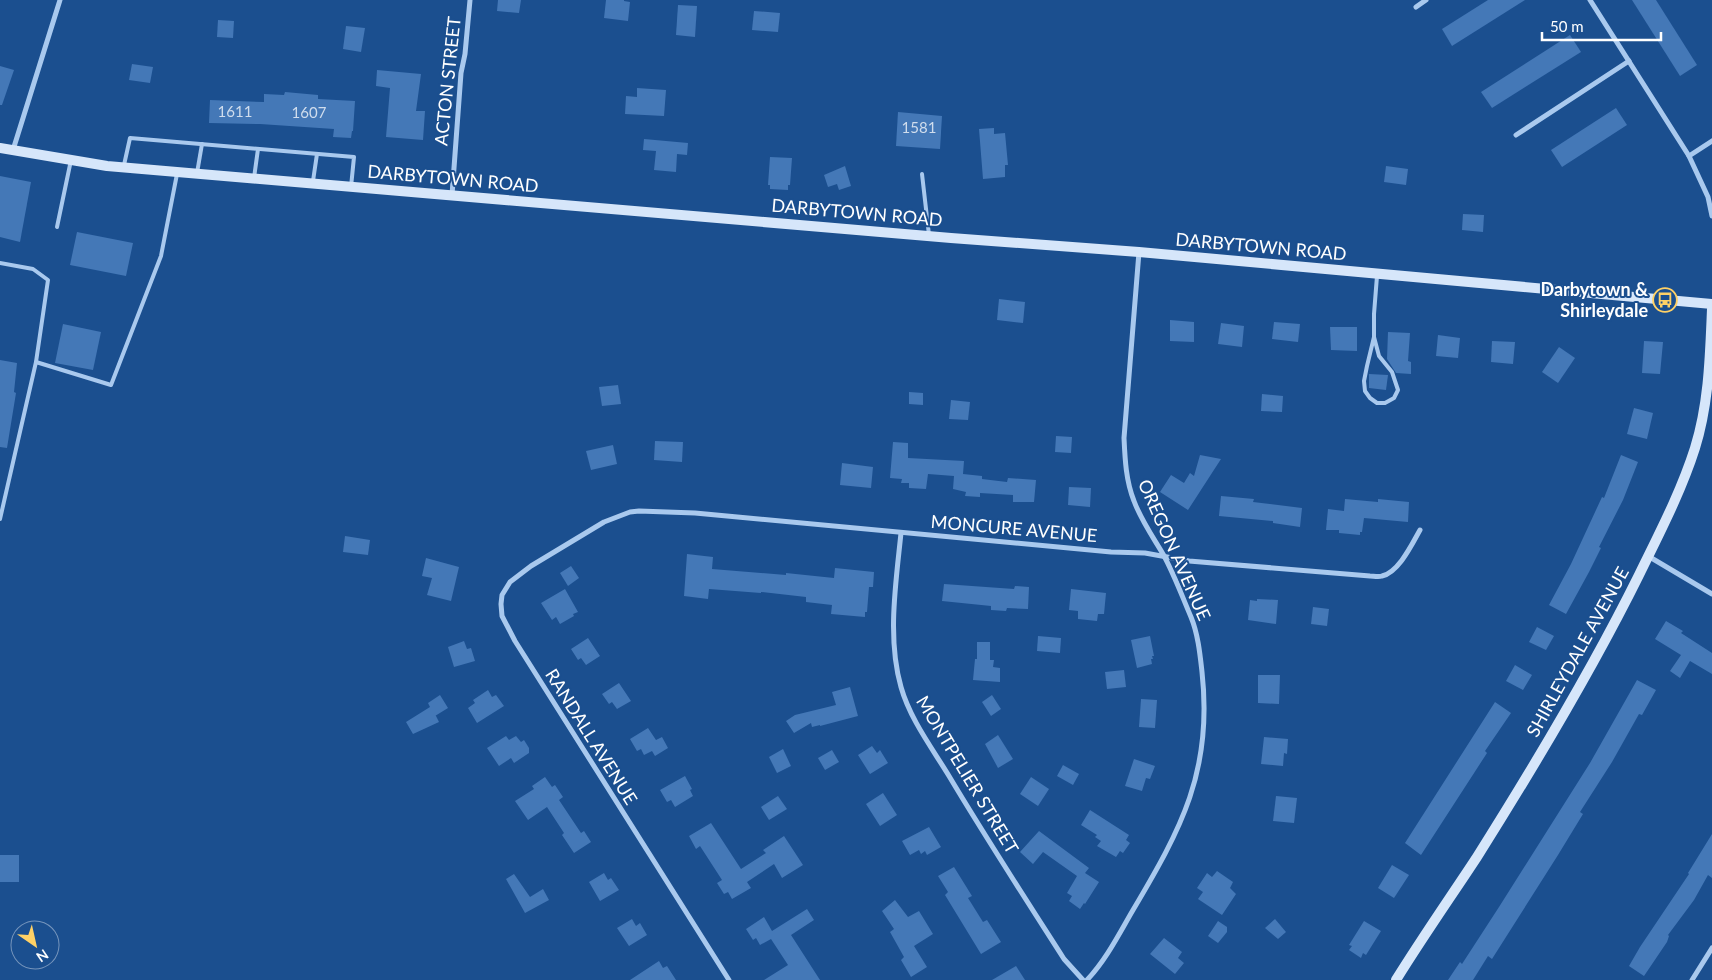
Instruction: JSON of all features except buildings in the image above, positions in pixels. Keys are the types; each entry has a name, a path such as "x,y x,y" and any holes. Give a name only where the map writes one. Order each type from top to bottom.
{"main road":[{"name":"DARBYTOWN ROAD","path":"0,148 71,160 177,172 1139,252 1712,304"},
{"name":"SHIRLEYDALE AVENUE","path":"1396,980 1477,856 1568,708 1621,612 1682,486 1696,447 1706,398 1712,309"}],"street":[{"path":"12,151 60,0"},
{"name":"ACTON STREET","path":"452,195 461,73 470,0"},
{"path":"1416,7 1426,0"},
{"path":"1590,0 1689,156 1708,197 1712,216"},
{"path":"1516,135 1629,61"},
{"path":"1689,156 1712,142"},
{"name":"OREGON AVENUE","path":"1087,980 1104,958 1177,833 1191,798 1198,770 1204,731 1204,688 1192,619 1164,556 1134,500 1125,463 1124,428 1139,252"},
{"name":"MONCURE AVENUE","path":"587,531 630,512 695,513 1111,552 1145,553 1199,562 1382,576 1393,570 1420,530"},
{"name":"RANDALL AVENUE","path":"587,531 531,566 510,582 502,595 502,616 566,725 729,980"},
{"name":"MONTPELIER STREET","path":"901,532 894,626 896,664 909,710 1064,959 1083,980"},
{"path":"1648,556 1712,594"},
{"path":"1692,980 1712,948"}],"lane":[{"path":"124,167 130,138 354,157 351,187"},
{"path":"197,173 202,144"},
{"path":"254,178 258,149"},
{"path":"312,183 317,154"},
{"path":"57,227 71,160"},
{"path":"36,362 112,385 161,256 177,172"},
{"path":"922,174 930,236"},
{"path":"0,263 33,269 48,280 36,362 0,518"},
{"path":"1374,337 1380,356 1392,372 1398,390 1394,398 1385,403 1377,403 1370,398 1365,391 1364,381 1374,337 1378,274"}],"place":[{"name":"Darbytown & Shirleydale","path":"1665,300"}]}
